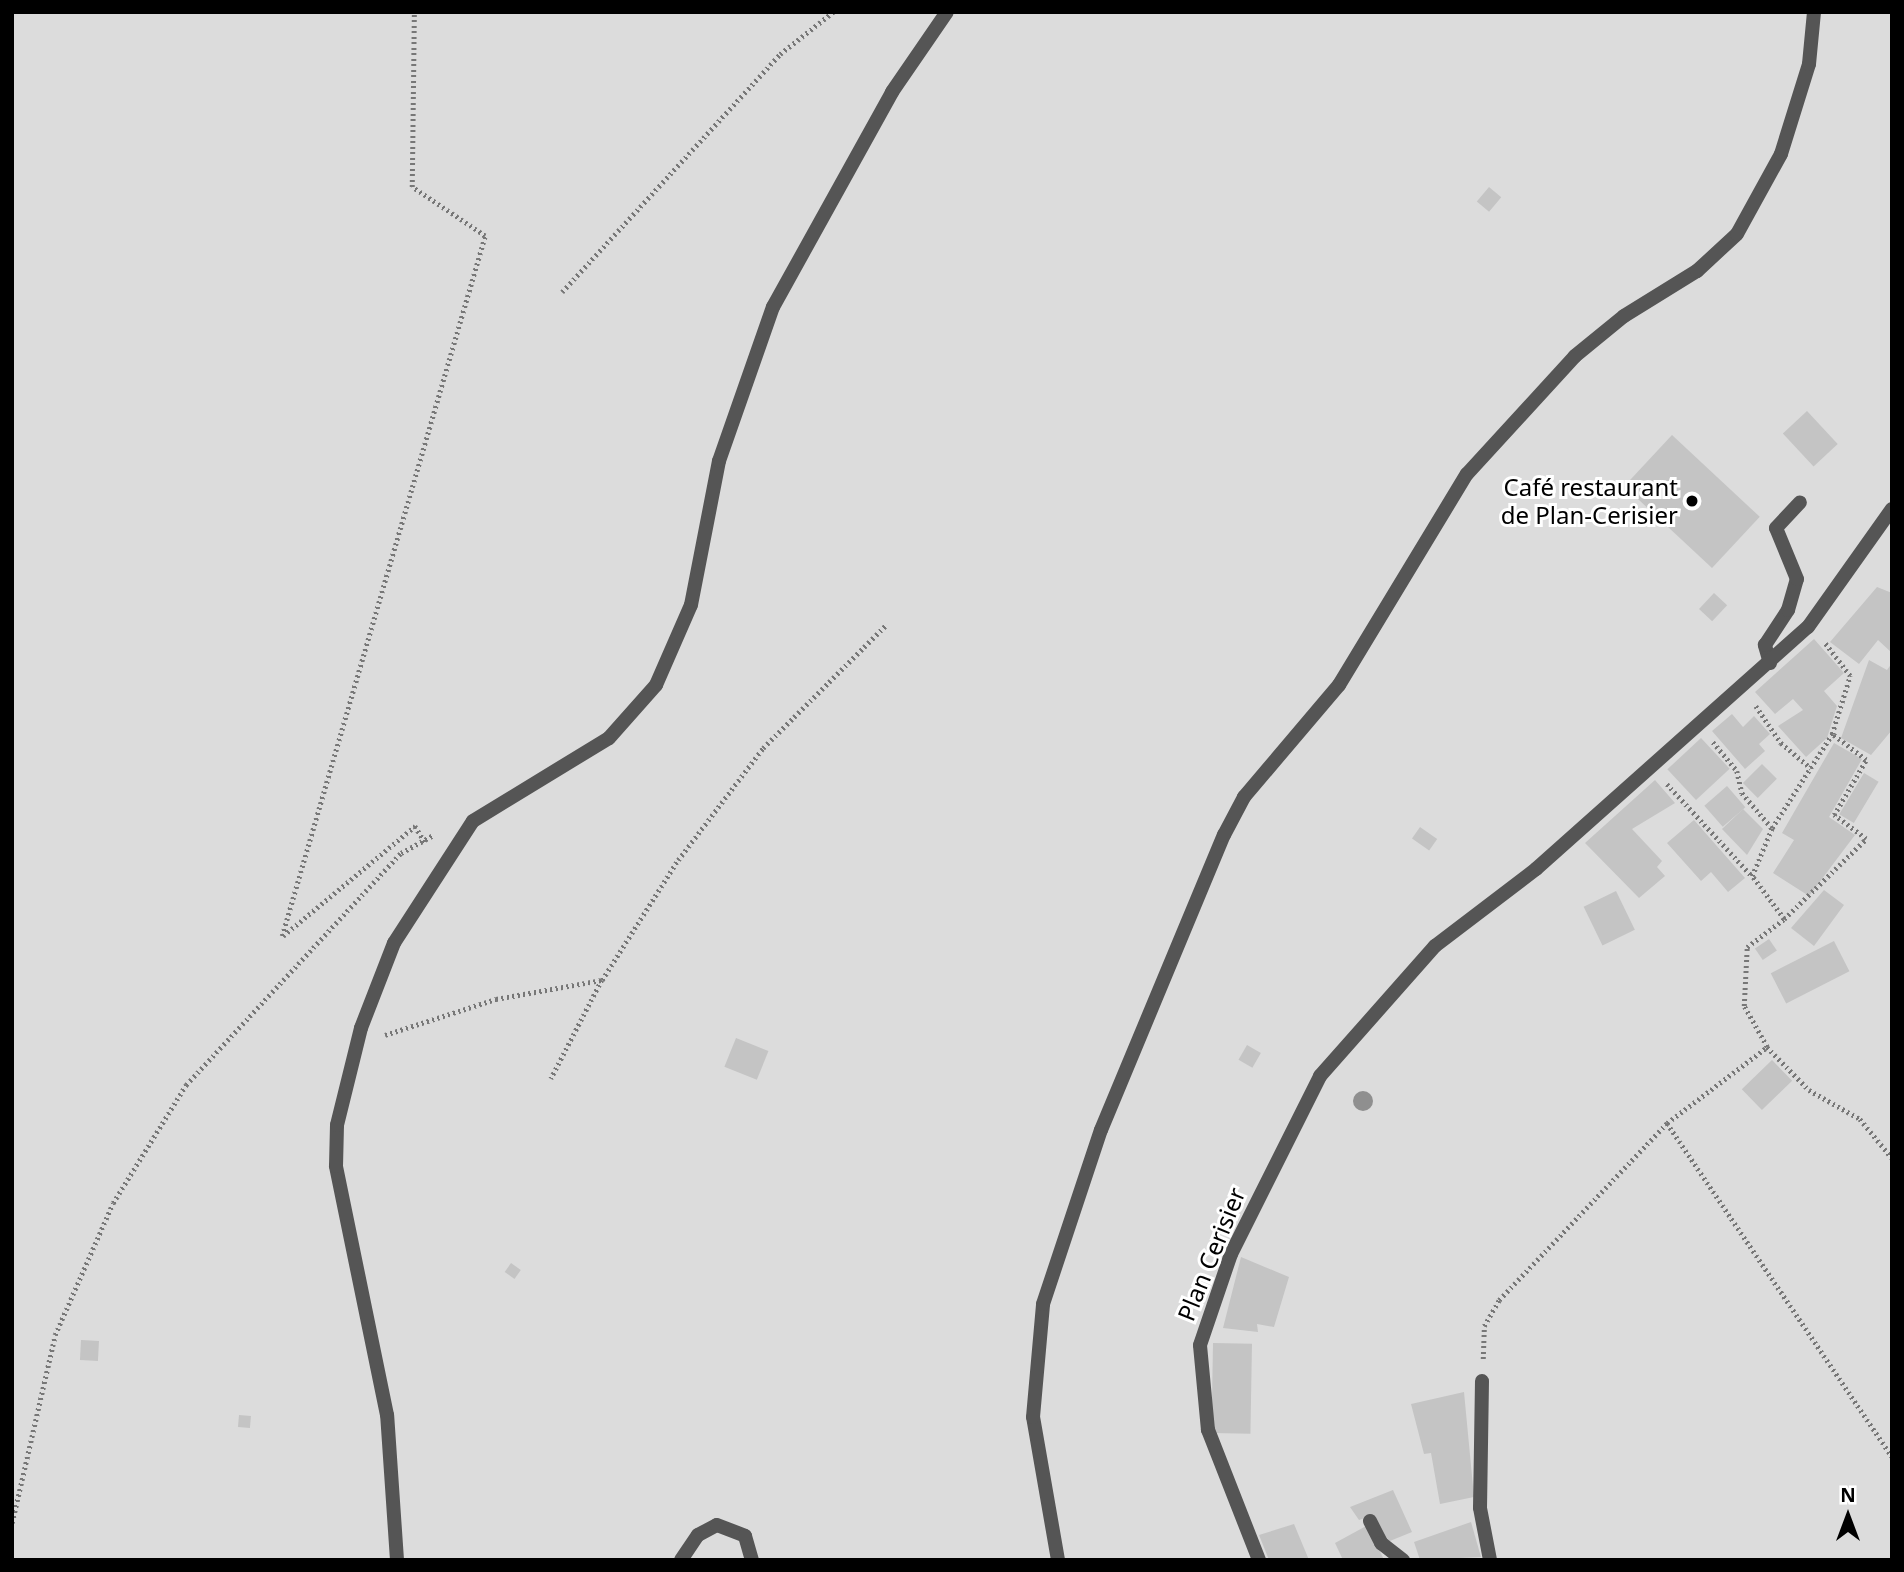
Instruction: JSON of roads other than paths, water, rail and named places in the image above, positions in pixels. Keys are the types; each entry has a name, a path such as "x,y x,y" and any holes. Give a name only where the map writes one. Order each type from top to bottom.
{"street":[{"path":"397,1560 387,1415 336,1166 337,1125 358,1039 394,943 462,835 497,804 609,738 656,685 694,594 719,461 773,307 892,92 947,12"},
{"path":"1058,1560 1033,1418 1043,1304 1105,1119 1230,823 1254,785 1327,703 1466,474 1574,356 1624,316 1697,271 1737,234 1781,154 1809,64 1814,12"},
{"path":"1770,663 1765,645 1788,610 1797,579 1776,528 1800,502"},
{"name":"Plan Cerisier","path":"1259,1560 1208,1430 1200,1345 1222,1276 1290,1129 1320,1076 1406,973 1770,663 1808,627 1892,509"},
{"path":"1482,1381 1480,1508 1490,1560"},
{"path":"1370,1521 1381,1543 1403,1560"},
{"path":"681,1560 698,1535 717,1525 745,1536 752,1560"}],"place":[{"name":"Café restaurant de Plan-Cerisier","path":"1692,501"}]}
